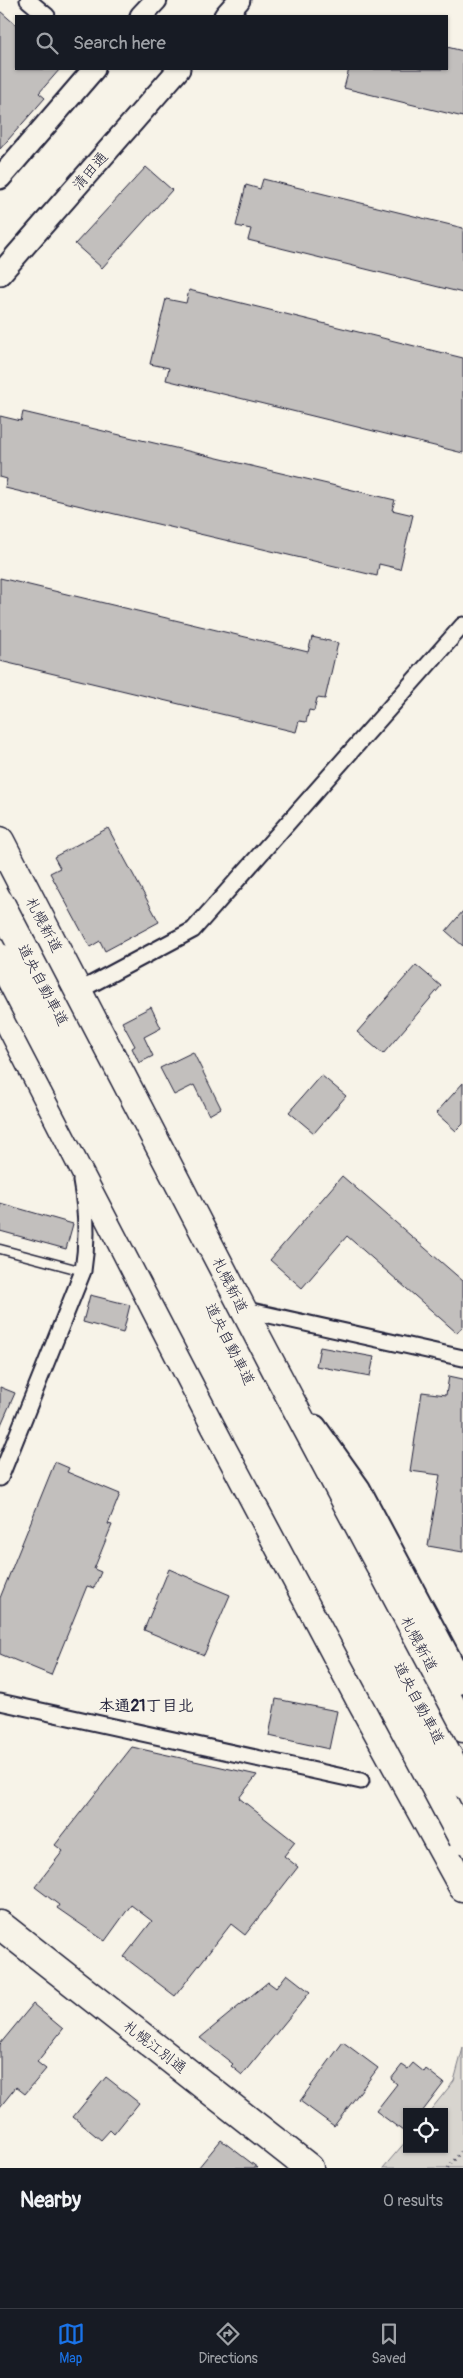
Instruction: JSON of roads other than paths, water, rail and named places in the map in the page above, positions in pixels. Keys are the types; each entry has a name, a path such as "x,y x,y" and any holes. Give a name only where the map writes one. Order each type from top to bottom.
{"highway":[{"name":"札幌新道","path":"0,841 242,1309 463,1728"},
{"name":"道央自動車道","path":"0,903 254,1391 463,1784"},
{"name":"道央自動車道","path":"0,958 246,1431 463,1840"},
{"path":"6,1015 216,1427 362,1703 463,1887"},
{"name":"札幌江別通","path":"0,1925 309,2168"}],"street":[{"path":"28,0 46,15"},
{"path":"142,15 156,0"},
{"path":"226,15 239,0"},
{"path":"0,178 93,70"},
{"name":"清田通","path":"0,274 178,70"},
{"path":"6,1015 79,991 193,930 463,625"},
{"path":"0,1478 83,1271 88,1239 87,1217 77,1154"},
{"path":"242,1309 463,1358"},
{"path":"271,1362 359,1488 463,1683"},
{"path":"0,1702 361,1781"}],"lane":[{"path":"0,1249 83,1271"}],"district":[{"name":"本通21丁目北","path":"146,1705"}]}
